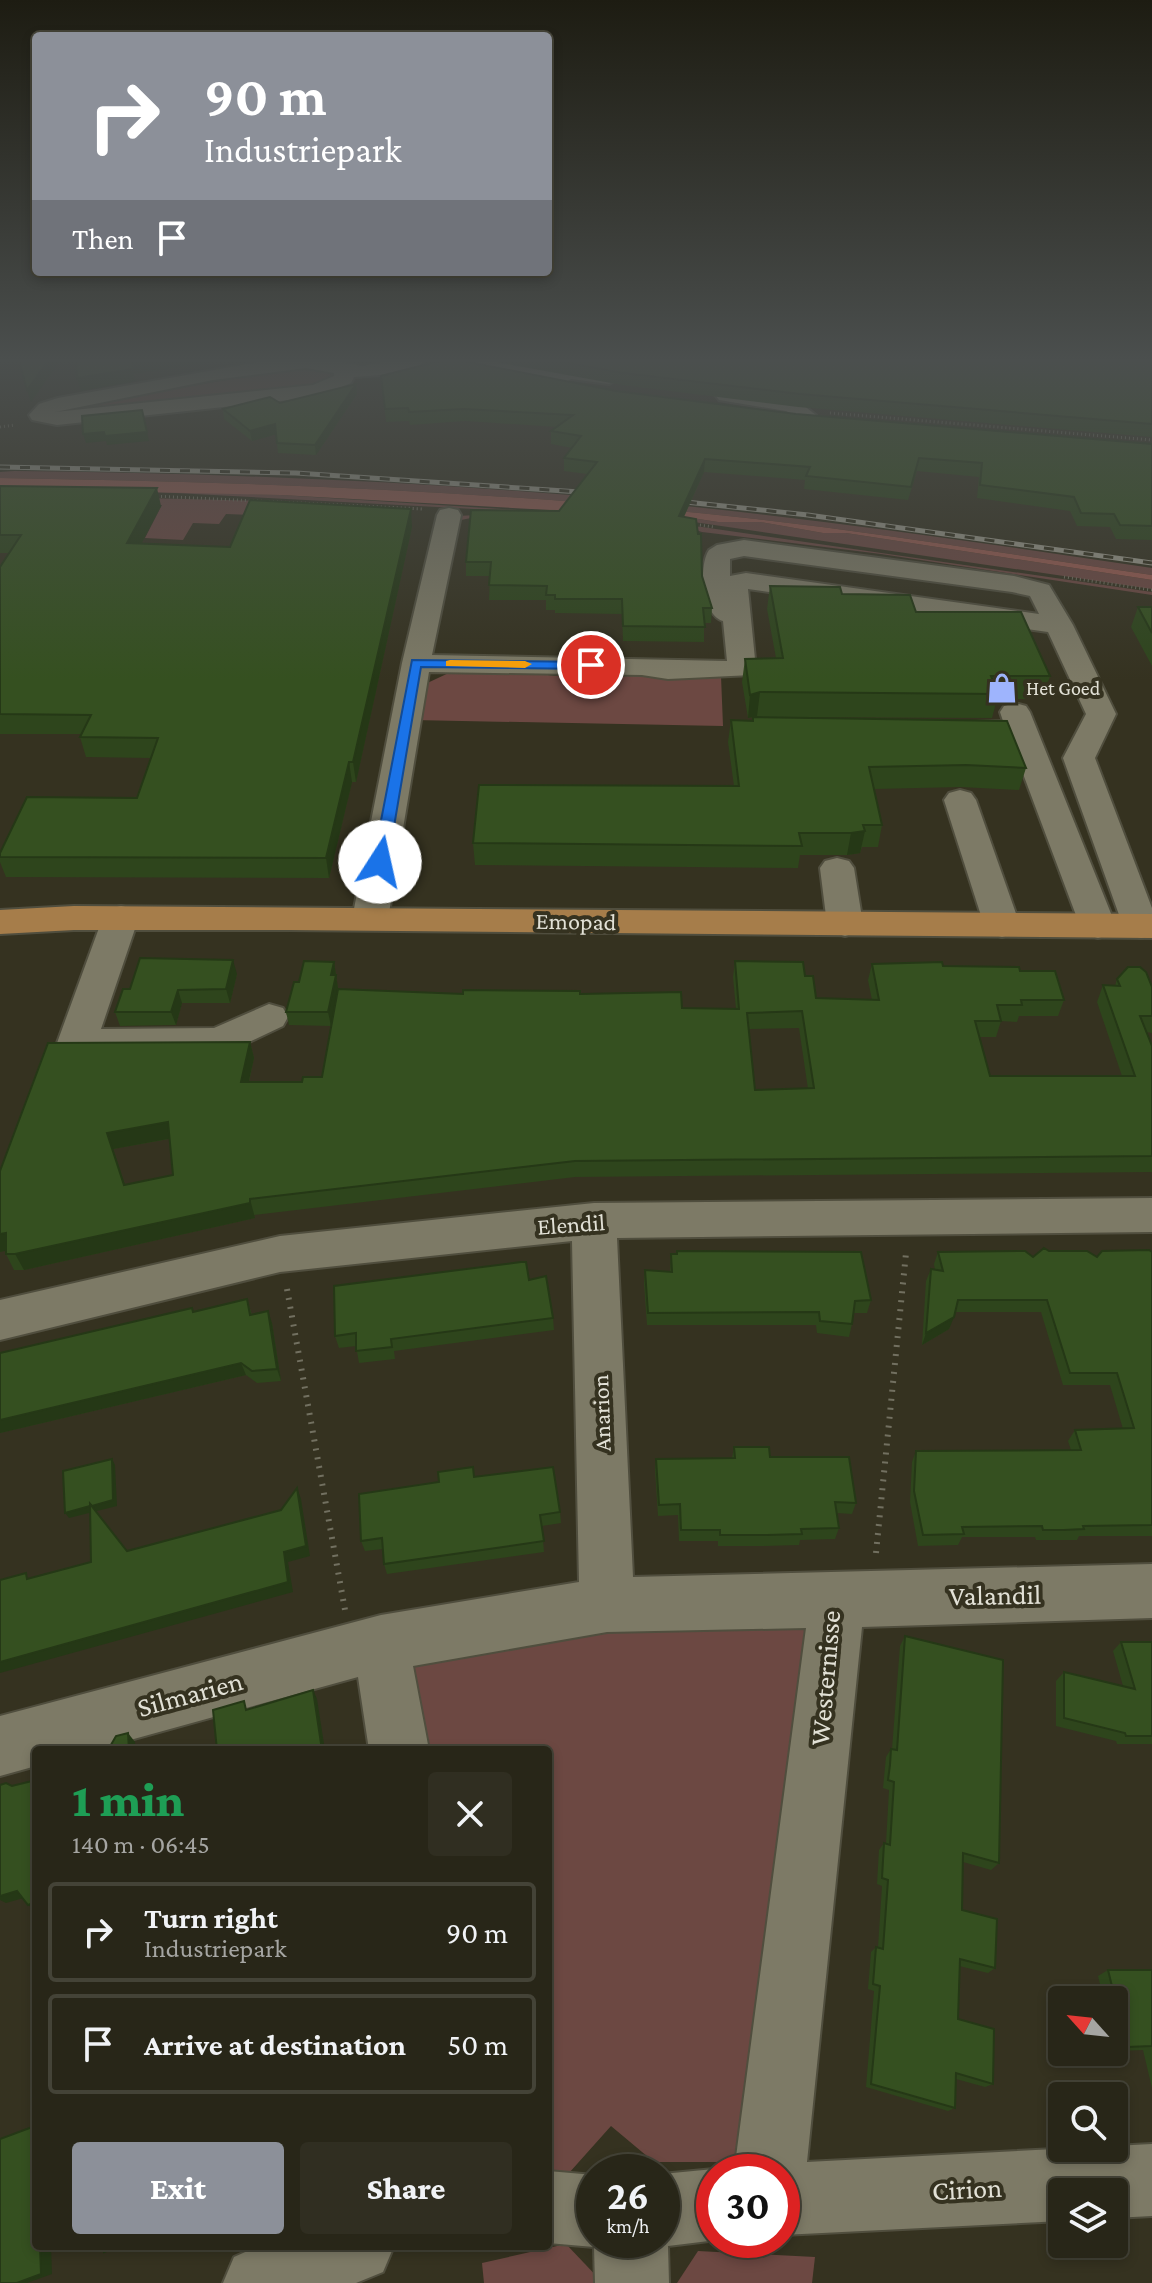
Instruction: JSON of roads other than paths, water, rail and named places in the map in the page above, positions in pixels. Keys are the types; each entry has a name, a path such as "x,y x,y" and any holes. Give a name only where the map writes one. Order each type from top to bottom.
{"main road":[{"name":"Emopad","path":"0,922 121,917 1147,926"}],"street":[{"path":"370,919 443,512"},
{"path":"739,640 721,609 716,563 718,555 726,550 744,548 1014,584 1040,591 1101,714 1079,758 1147,926"},
{"path":"416,663 742,669 734,593 736,582 772,584 1059,625"},
{"path":"928,729 1018,721 1098,926"},
{"path":"960,800 1002,925"},
{"path":"837,868 845,924"},
{"path":"121,917 77,1043 220,1042 269,1017"},
{"name":"Elendil","path":"0,1320 280,1254 594,1221 1152,1215"},
{"name":"Anarion","path":"594,1221 607,1605"},
{"name":"Valandil","path":"854,1599 1152,1591"},
{"name":"Westernisse","path":"367,1646 607,1605 854,1599 773,2154"},
{"path":"367,1646 398,1746"},
{"name":"Silmarien","path":"0,1746 367,1646"},
{"name":"Cirion","path":"800,2198 1152,2180"},
{"path":"552,2207 576,2209"},
{"path":"260,2283 347,2250"},
{"path":"631,2258 632,2283"}],"railway":[{"path":"27,468 296,473 595,493"},
{"path":"667,500 808,515 1152,563"}],"place":[{"name":"Het Goed","path":"1002,688"}]}
